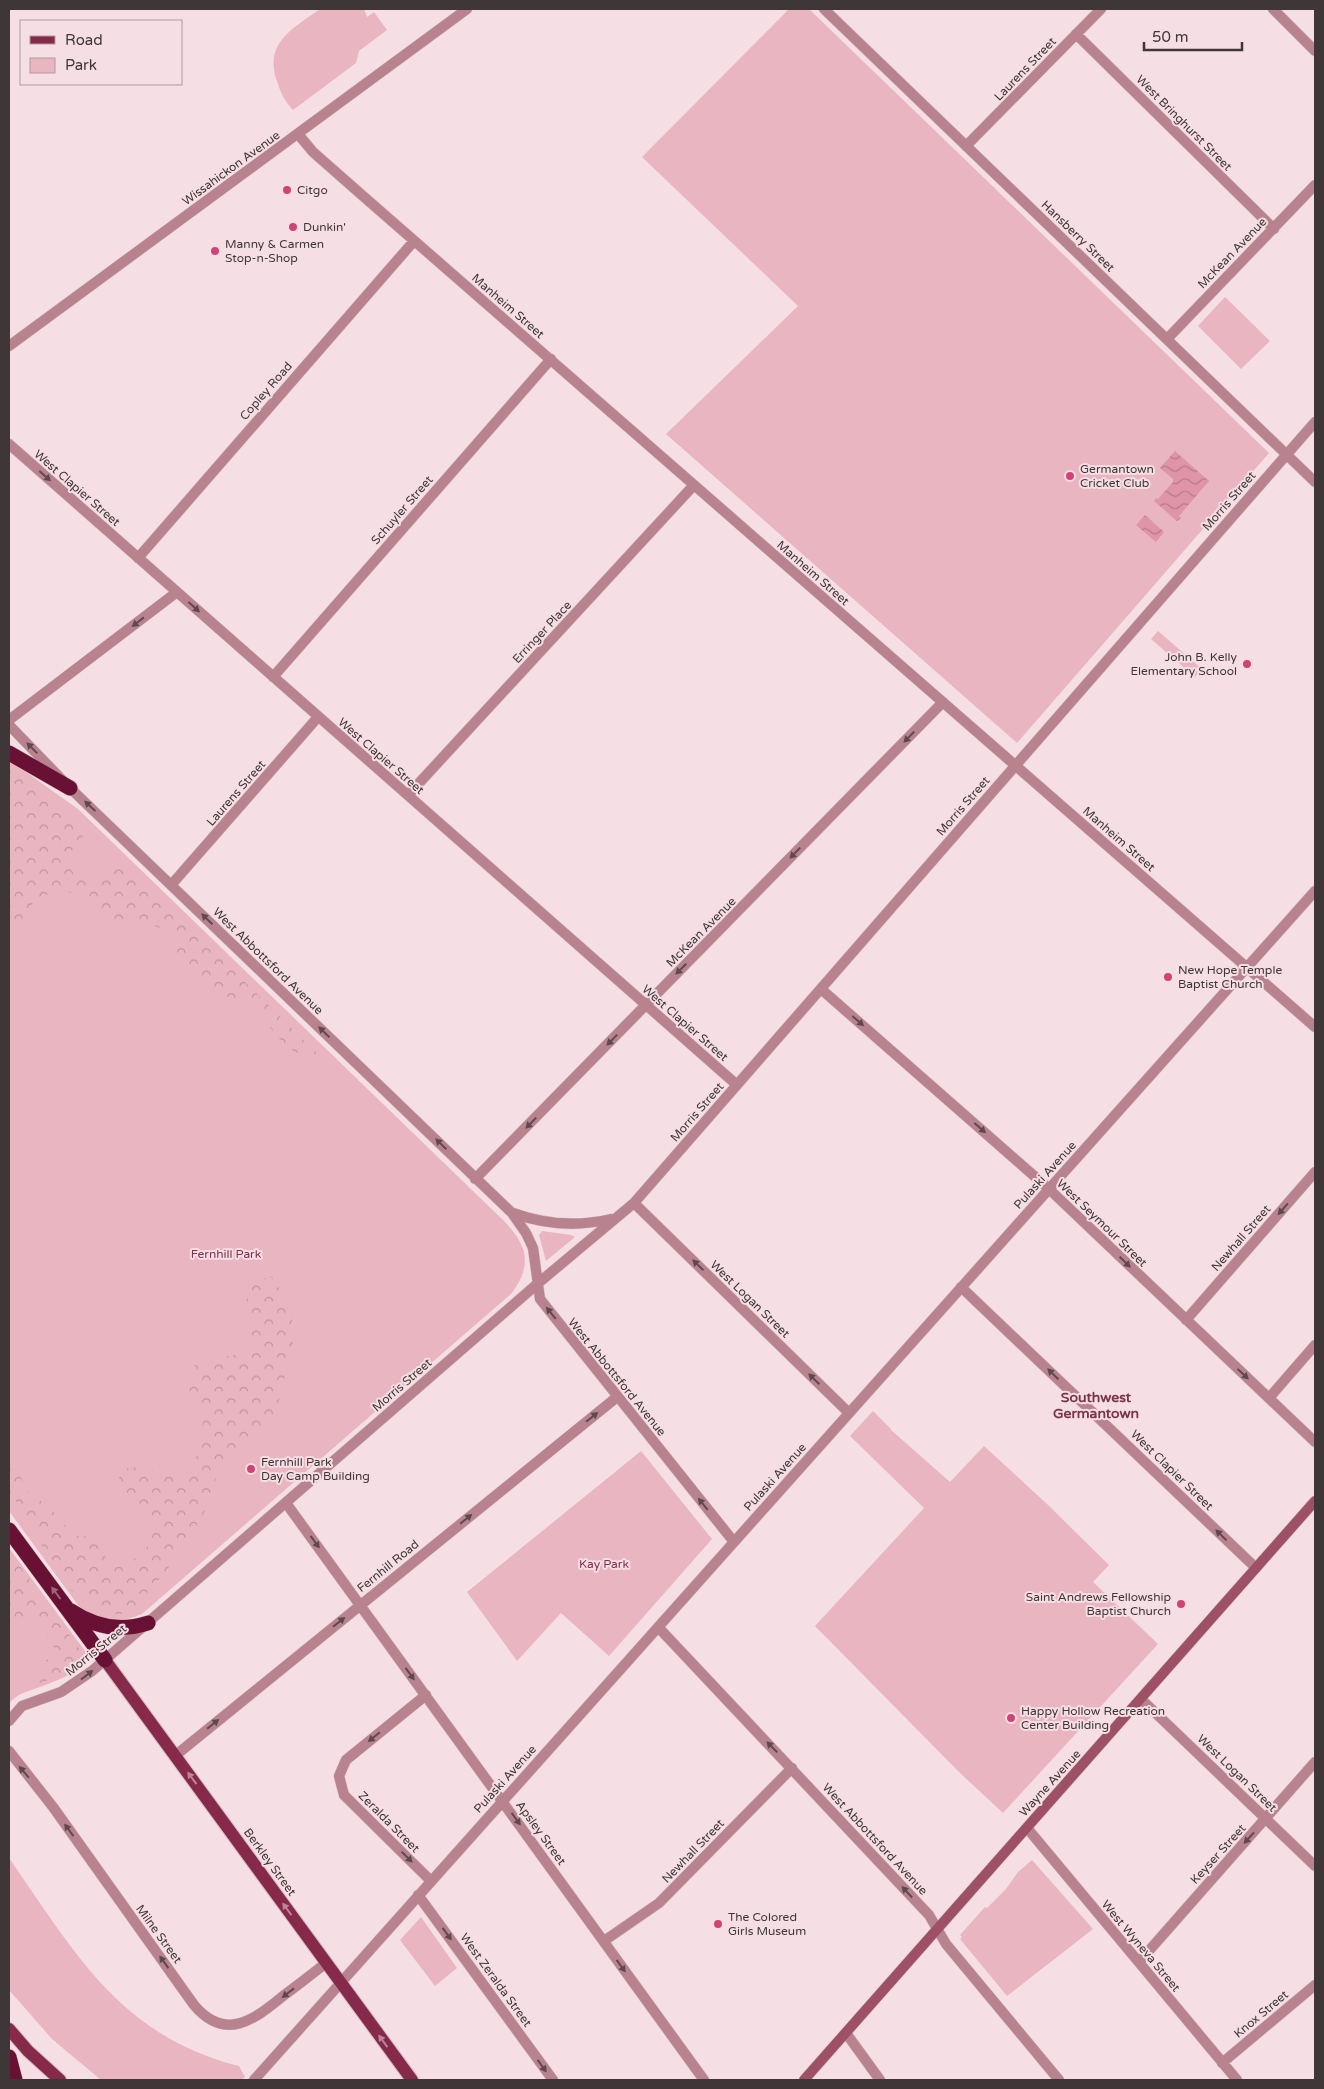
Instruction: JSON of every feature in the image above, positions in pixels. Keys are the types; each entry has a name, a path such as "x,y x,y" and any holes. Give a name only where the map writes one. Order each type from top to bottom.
{"highway":[{"path":"9,753 70,788"},
{"path":"9,1530 68,1609 83,1634 104,1660"},
{"path":"68,1609 80,1617 101,1626 127,1628 148,1623"},
{"path":"9,2057 15,2080"}],"main road":[{"name":"Wayne Avenue","path":"804,2080 1315,1501"},
{"name":"Berkley Street","path":"104,1660 176,1755 412,2080"},
{"path":"9,2029 28,2051 60,2080"}],"street":[{"name":"Wissahickon Avenue","path":"9,346 467,9"},
{"name":"Laurens Street","path":"966,146 1101,9"},
{"path":"1273,9 1315,51"},
{"name":"Hansberry Street","path":"827,10 1315,482"},
{"name":"West Bringhurst Street","path":"1076,34 1274,229"},
{"name":"Manheim Street","path":"298,134 313,152 414,241 1315,1027"},
{"name":"McKean Avenue","path":"1167,339 1315,185"},
{"name":"Copley Road","path":"138,558 414,241"},
{"name":"Schuyler Street","path":"273,677 550,359"},
{"name":"Morris Street","path":"9,1721 22,1706 71,1687 104,1660 536,1285 634,1203 1315,422"},
{"name":"West Clapier Street","path":"9,444 737,1085"},
{"name":"Erringer Place","path":"408,796 694,485"},
{"path":"9,720 177,592"},
{"name":"McKean Avenue","path":"476,1178 943,702"},
{"name":"Laurens Street","path":"172,884 318,717"},
{"name":"West Abbottsford Avenue","path":"9,725 70,788 512,1213 530,1241 536,1285 540,1299 734,1542"},
{"name":"Pulaski Avenue","path":"254,2080 1315,891"},
{"name":"West Seymour Street","path":"821,989 1049,1189 1315,1442"},
{"name":"Newhall Street","path":"1186,1320 1315,1172"},
{"name":"West Logan Street","path":"634,1203 849,1413"},
{"name":"West Abbottsford Avenue","path":"512,1213 543,1222 568,1224 597,1222 616,1218"},
{"name":"West Clapier Street","path":"961,1287 1256,1568"},
{"path":"1268,1398 1315,1345"},
{"name":"Fernhill Road","path":"176,1755 617,1396"},
{"name":"Apsley Street","path":"286,1503 704,2080"},
{"name":"West Abbottsford Avenue","path":"658,1627 929,1915 946,1944 1059,2080"},
{"name":"Zeralda Street","path":"426,1695 346,1760 339,1776 344,1795 431,1881"},
{"name":"West Logan Street","path":"1141,1699 1315,1866"},
{"name":"Milne Street","path":"9,1751 53,1807 194,2005 206,2017 217,2023 236,2025 254,2018 326,1963"},
{"name":"Keyser Street","path":"1139,1962 1315,1762"},
{"name":"Newhall Street","path":"604,1941 659,1903 792,1768"},
{"name":"West Wyneva Street","path":"1026,1828 1237,2080"},
{"name":"West Zeralda Street","path":"418,1895 553,2080"},
{"name":"Knox Street","path":"1222,2063 1315,1985"},
{"path":"846,2033 880,2080"}],"green space":[{"path":"320,9 364,9 367,17 374,12 387,30 359,51 356,63 293,110 279,88 274,70 274,58 282,39"},
{"name":"Germantown Cricket Club","path":"789,9 809,9 1269,453 1017,743 666,434 798,306 642,157"},
{"path":"1225,297 1270,341 1241,369 1198,326"},
{"path":"1158,631 1202,669 1195,677 1151,639"},
{"name":"Fernhill Park","path":"9,760 78,809 504,1221 518,1238 524,1255 523,1273 512,1293 142,1614 125,1619 109,1620 101,1618 78,1605 9,1511"},
{"path":"9,767 58,801 86,830 78,846 70,852 68,866 76,877 96,876 125,868 182,920 316,1052 315,1056 293,1051 279,1038 252,1006 240,1000 224,996 213,989 196,970 180,957 171,932 152,925 110,919 79,895 57,889 32,904 24,918 9,929"},
{"path":"542,1231 575,1237 546,1261 539,1235"},
{"path":"271,1276 292,1308 293,1344 275,1416 217,1470 212,1495 202,1517 164,1573 135,1607 119,1614 106,1612 92,1606 65,1585 54,1572 46,1560 42,1549 40,1530 30,1530 23,1526 15,1498 9,1492 9,1458 16,1466 27,1492 47,1505 75,1536 84,1536 97,1541 101,1551 114,1562 122,1563 138,1557 150,1541 153,1526 137,1507 118,1492 118,1481 122,1470 131,1468 147,1469 187,1481 199,1446 203,1419 202,1410 189,1402 186,1386 188,1375 193,1367 201,1362 248,1353 251,1338 245,1285"},
{"path":"873,1411 891,1430 950,1482 984,1446 1109,1565 1093,1582 1158,1644 1003,1813 959,1772 815,1626 924,1508 850,1436"},
{"name":"Kay Park","path":"641,1451 712,1539 609,1656 561,1613 517,1661 467,1592"},
{"path":"9,1548 85,1651 90,1651 89,1658 84,1665 74,1672 19,1695 9,1703"},
{"path":"9,1551 83,1654 59,1677 36,1684 37,1663 59,1656 39,1622 23,1617 9,1626"},
{"path":"9,1858 55,1926 79,1957 103,1986 131,2012 162,2034 197,2052 239,2066 245,2077 241,2080 101,2080 52,2039 9,1990"},
{"path":"1032,1860 1093,1929 1007,1996 960,1939 962,1937 960,1935 985,1907 987,1908 1006,1889 1018,1872"},
{"path":"421,1917 457,1968 435,1986 400,1940"}],"water":[{"path":"1175,451 1209,481 1179,516 1181,518 1177,521 1154,501 1173,482 1173,479 1160,468"},
{"path":"1145,515 1164,532 1156,542 1136,525"}],"place":[{"name":"Citgo","path":"287,190"},
{"name":"Dunkin'","path":"293,227"},
{"name":"Manny & Carmen Stop-n-Shop","path":"215,251"},
{"name":"Germantown Cricket Club","path":"1070,476"},
{"name":"John B. Kelly Elementary School","path":"1247,664"},
{"name":"New Hope Temple Baptist Church","path":"1168,977"},
{"name":"Fernhill Park Day Camp Building","path":"251,1469"},
{"name":"Saint Andrews Fellowship Baptist Church","path":"1181,1604"},
{"name":"Happy Hollow Recreation Center Building","path":"1011,1718"},
{"name":"The Colored Girls Museum","path":"718,1924"}],"district":[{"name":"Southwest Germantown","path":"1096,1405"}]}
